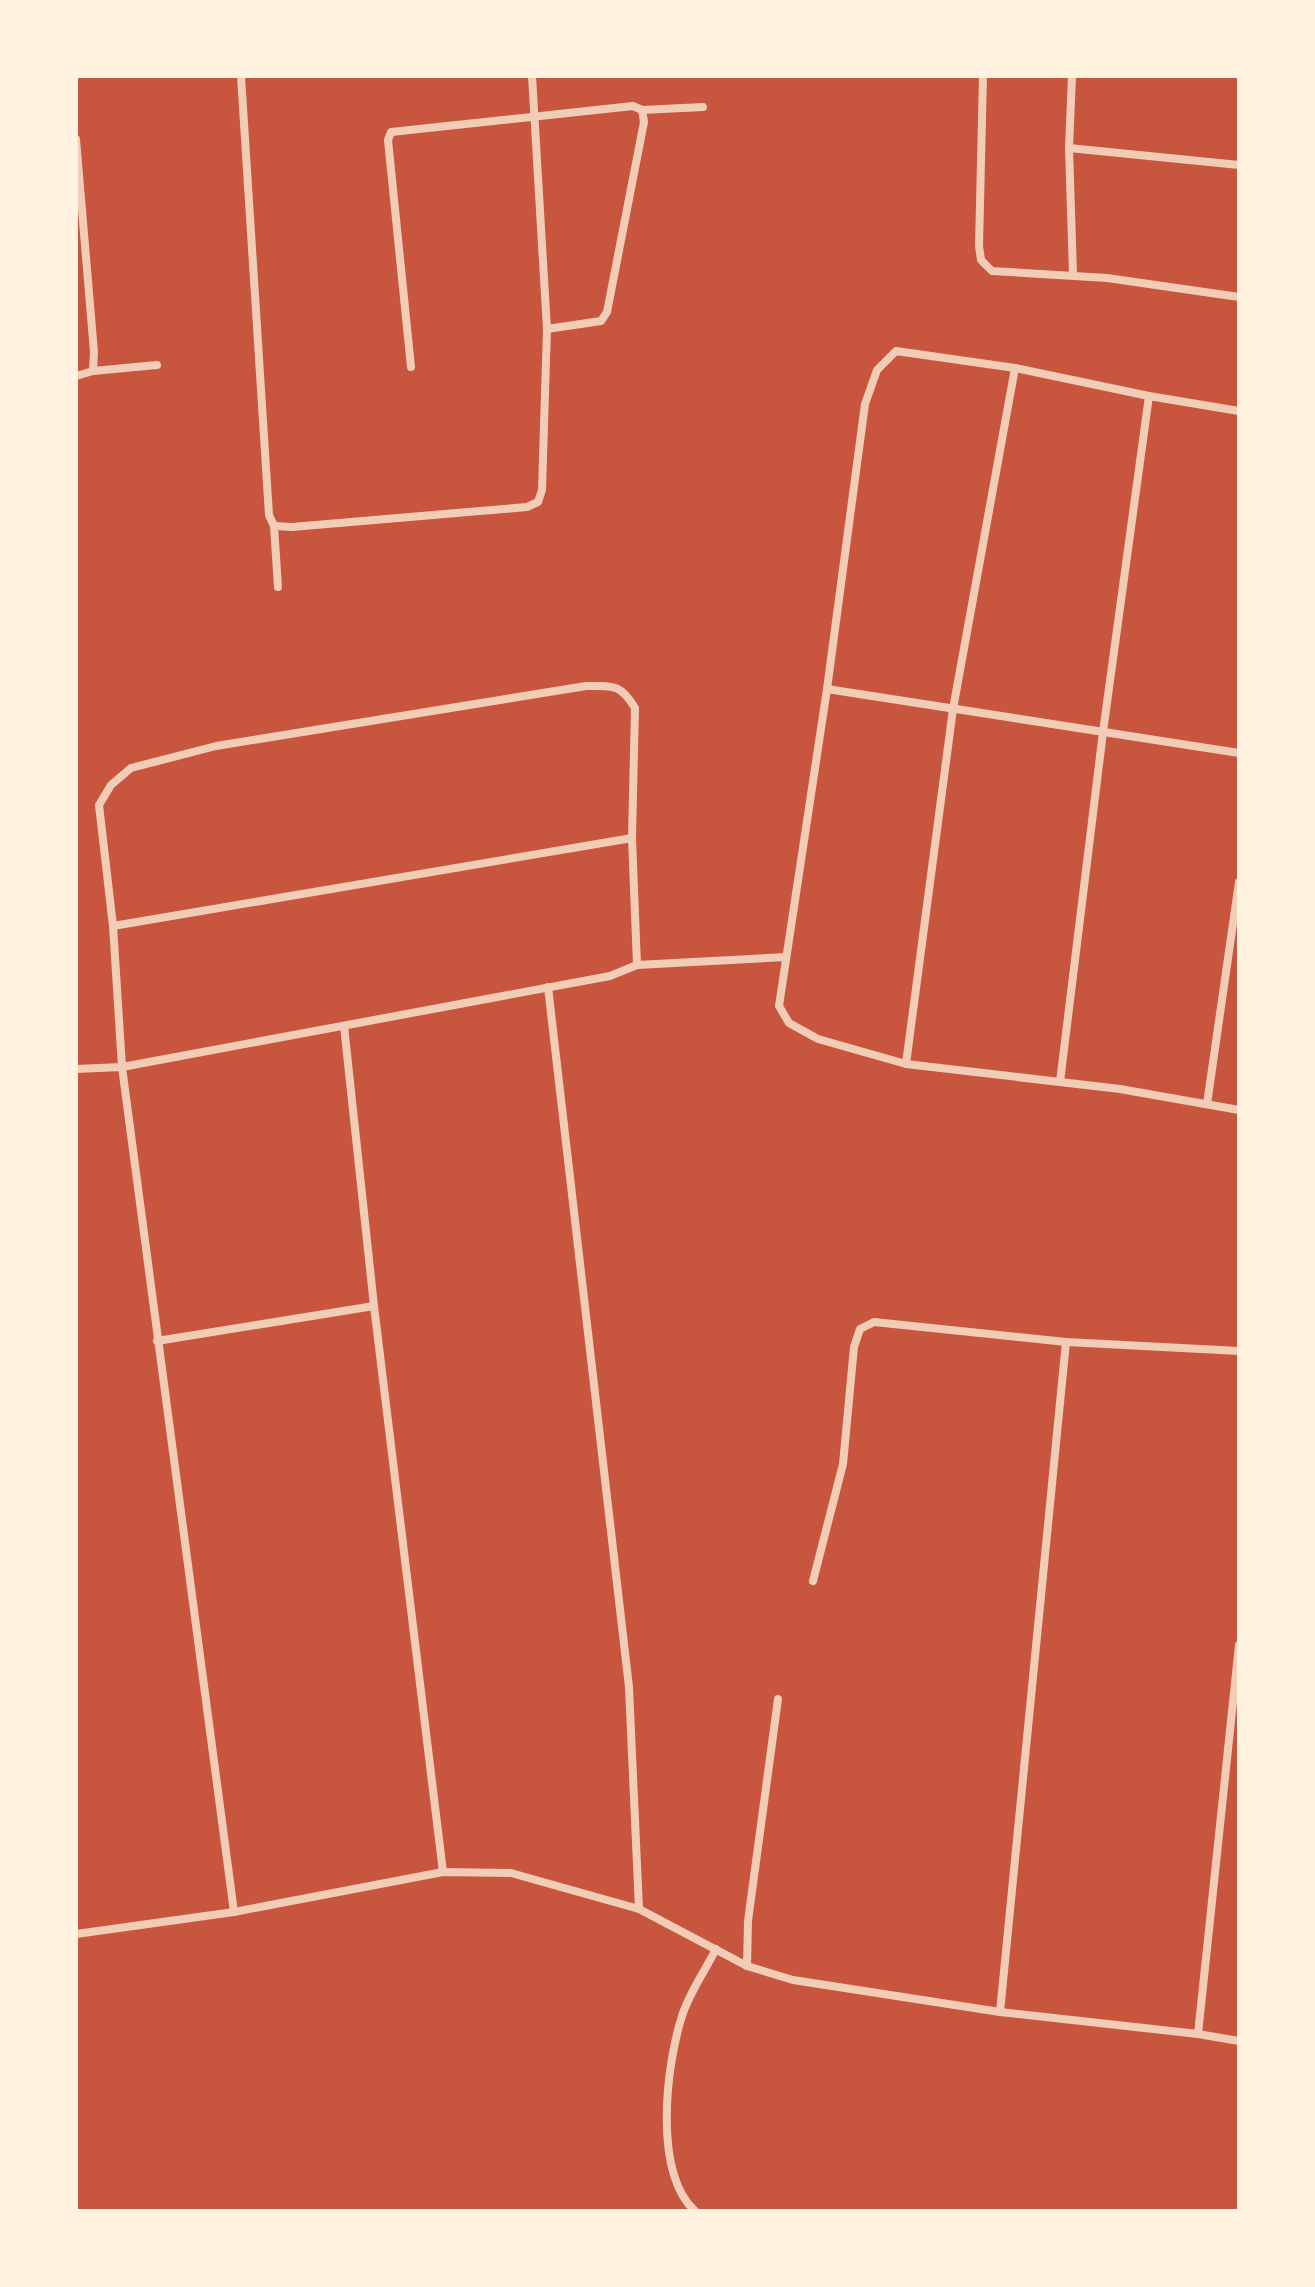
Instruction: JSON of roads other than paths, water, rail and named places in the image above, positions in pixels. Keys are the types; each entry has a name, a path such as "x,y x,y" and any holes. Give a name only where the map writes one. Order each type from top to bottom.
{"street":[{"path":"241,76 269,515 274,526 278,587"},
{"path":"274,526 527,507 538,502 542,490 547,329 532,76"},
{"path":"983,76 979,246 981,260 992,271 1073,275 1239,297"},
{"path":"1072,76 1069,148 1073,275"},
{"path":"411,367 388,140 391,132 633,106 642,110 703,107"},
{"path":"547,329 601,321 607,312 644,122 642,110"},
{"path":"76,139 93,371"},
{"path":"1069,148 1239,165"},
{"path":"1239,411 1015,368 896,351 877,370 865,404 827,689 779,1006 789,1023 818,1039 906,1064 1120,1089 1239,1110"},
{"path":"76,376 93,371 157,365"},
{"path":"906,1064 953,709 1015,368"},
{"path":"1060,1082 1149,396"},
{"path":"234,1912 122,1067 113,926 99,805 111,785 131,768 216,746 586,686 615,686 628,696 635,708 632,838 637,965"},
{"path":"827,689 1239,753"},
{"path":"113,926 632,838"},
{"path":"1207,1104 1239,882"},
{"path":"76,1069 122,1067 344,1026 610,976 637,965 786,957"},
{"path":"548,987 629,1687 639,1909"},
{"path":"344,1026 374,1306 443,1872"},
{"path":"157,1341 374,1306"},
{"path":"813,1581 843,1464 854,1347 860,1329 874,1322 1066,1342 1239,1351"},
{"path":"1000,2012 1066,1342"},
{"path":"1198,2034 1239,1645"},
{"path":"747,1966 748,1921 778,1699"},
{"path":"76,1934 234,1912 443,1872 511,1873 639,1909 747,1966 793,1980 1000,2012 1239,2041"},
{"path":"695,2211 684,2201 670,2165 667,2084 683,2014 716,1949"}]}
